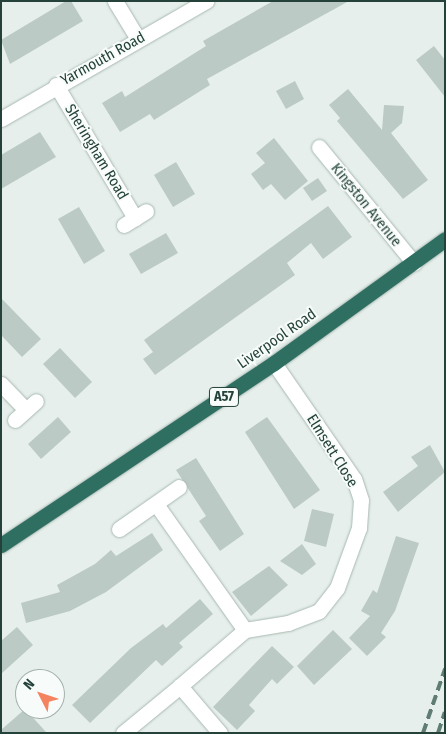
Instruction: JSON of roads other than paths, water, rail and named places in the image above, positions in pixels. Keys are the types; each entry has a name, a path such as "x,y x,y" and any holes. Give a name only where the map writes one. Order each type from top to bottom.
{"highway":[{"name":"Liverpool Road","path":"1,545 274,364 445,239"}],"street":[{"path":"115,1 138,40"},
{"name":"Yarmouth Road","path":"1,119 56,85 206,1"},
{"name":"Sheringham Road","path":"56,85 135,218"},
{"name":"Kingston Avenue","path":"319,147 414,263"},
{"name":"Elmsett Close","path":"246,630 288,623 319,611 337,588 359,528 361,500 354,479 274,364"},
{"path":"1,384 26,411"},
{"path":"119,529 179,487"},
{"path":"123,733 246,630 156,504"},
{"path":"180,686 220,733"}],"railway":[{"path":"423,733 445,669"},
{"path":"438,733 445,712"}]}
